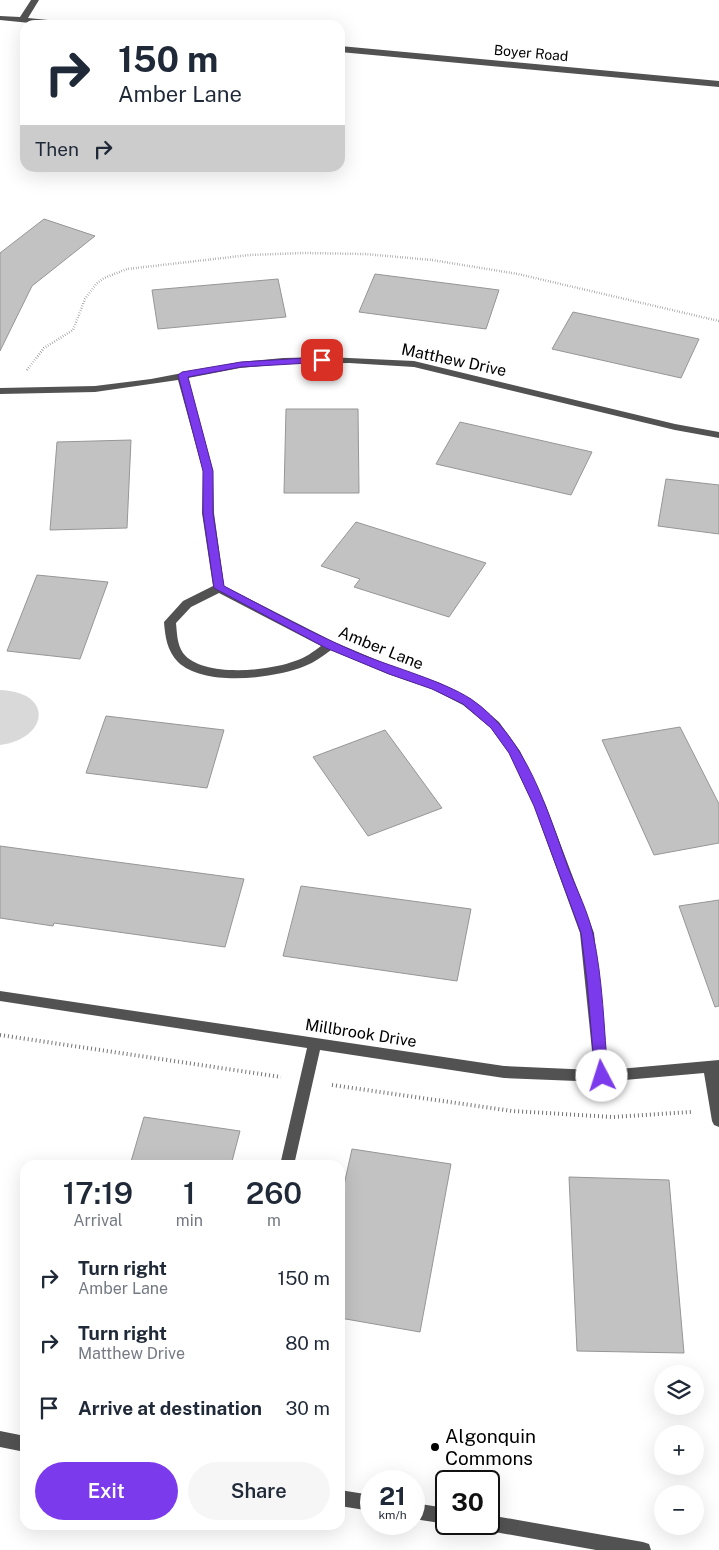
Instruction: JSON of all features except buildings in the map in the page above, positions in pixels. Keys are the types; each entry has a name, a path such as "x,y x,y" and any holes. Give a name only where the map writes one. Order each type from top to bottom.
{"street":[{"path":"0,18 23,20 35,0"},
{"name":"Boyer Road","path":"345,49 719,84"},
{"name":"Matthew Drive","path":"0,391 101,389 153,382 241,364 306,360 372,360 414,364 675,427 719,435"},
{"path":"182,375 208,471 208,513 219,588 187,604 170,622 171,640 181,659 200,671 228,674 263,673 297,665 318,655 330,645"},
{"name":"Amber Lane","path":"219,588 330,645 392,672 436,686 467,702 495,725 514,751 540,806 587,933 602,1076"},
{"name":"Millbrook Drive","path":"0,996 504,1072 602,1076 714,1067"},
{"path":"288,1160 316,1043"},
{"path":"714,1067 718,1115"},
{"path":"0,1439 20,1443"},
{"path":"345,1499 360,1501"},
{"path":"500,1526 643,1550"}],"path":[{"path":"15,392 31,363 44,348 74,330 84,299 90,290 109,274 127,268 249,255 304,253 365,254 432,260 518,274 719,321"},
{"path":"0,1034 512,1111 613,1117 718,1115"}],"shaded area":[{"path":"0,690 18,693 30,699 37,707 39,716 36,725 28,734 16,741 0,745"}],"place":[{"name":"Algonquin Commons","path":"435,1447"}],"route":[{"path":"322,360 241,364 182,375 208,471 208,513 219,588 330,645 392,672 436,686 467,702 495,725 514,751 540,806 587,933 602,1076"}]}
